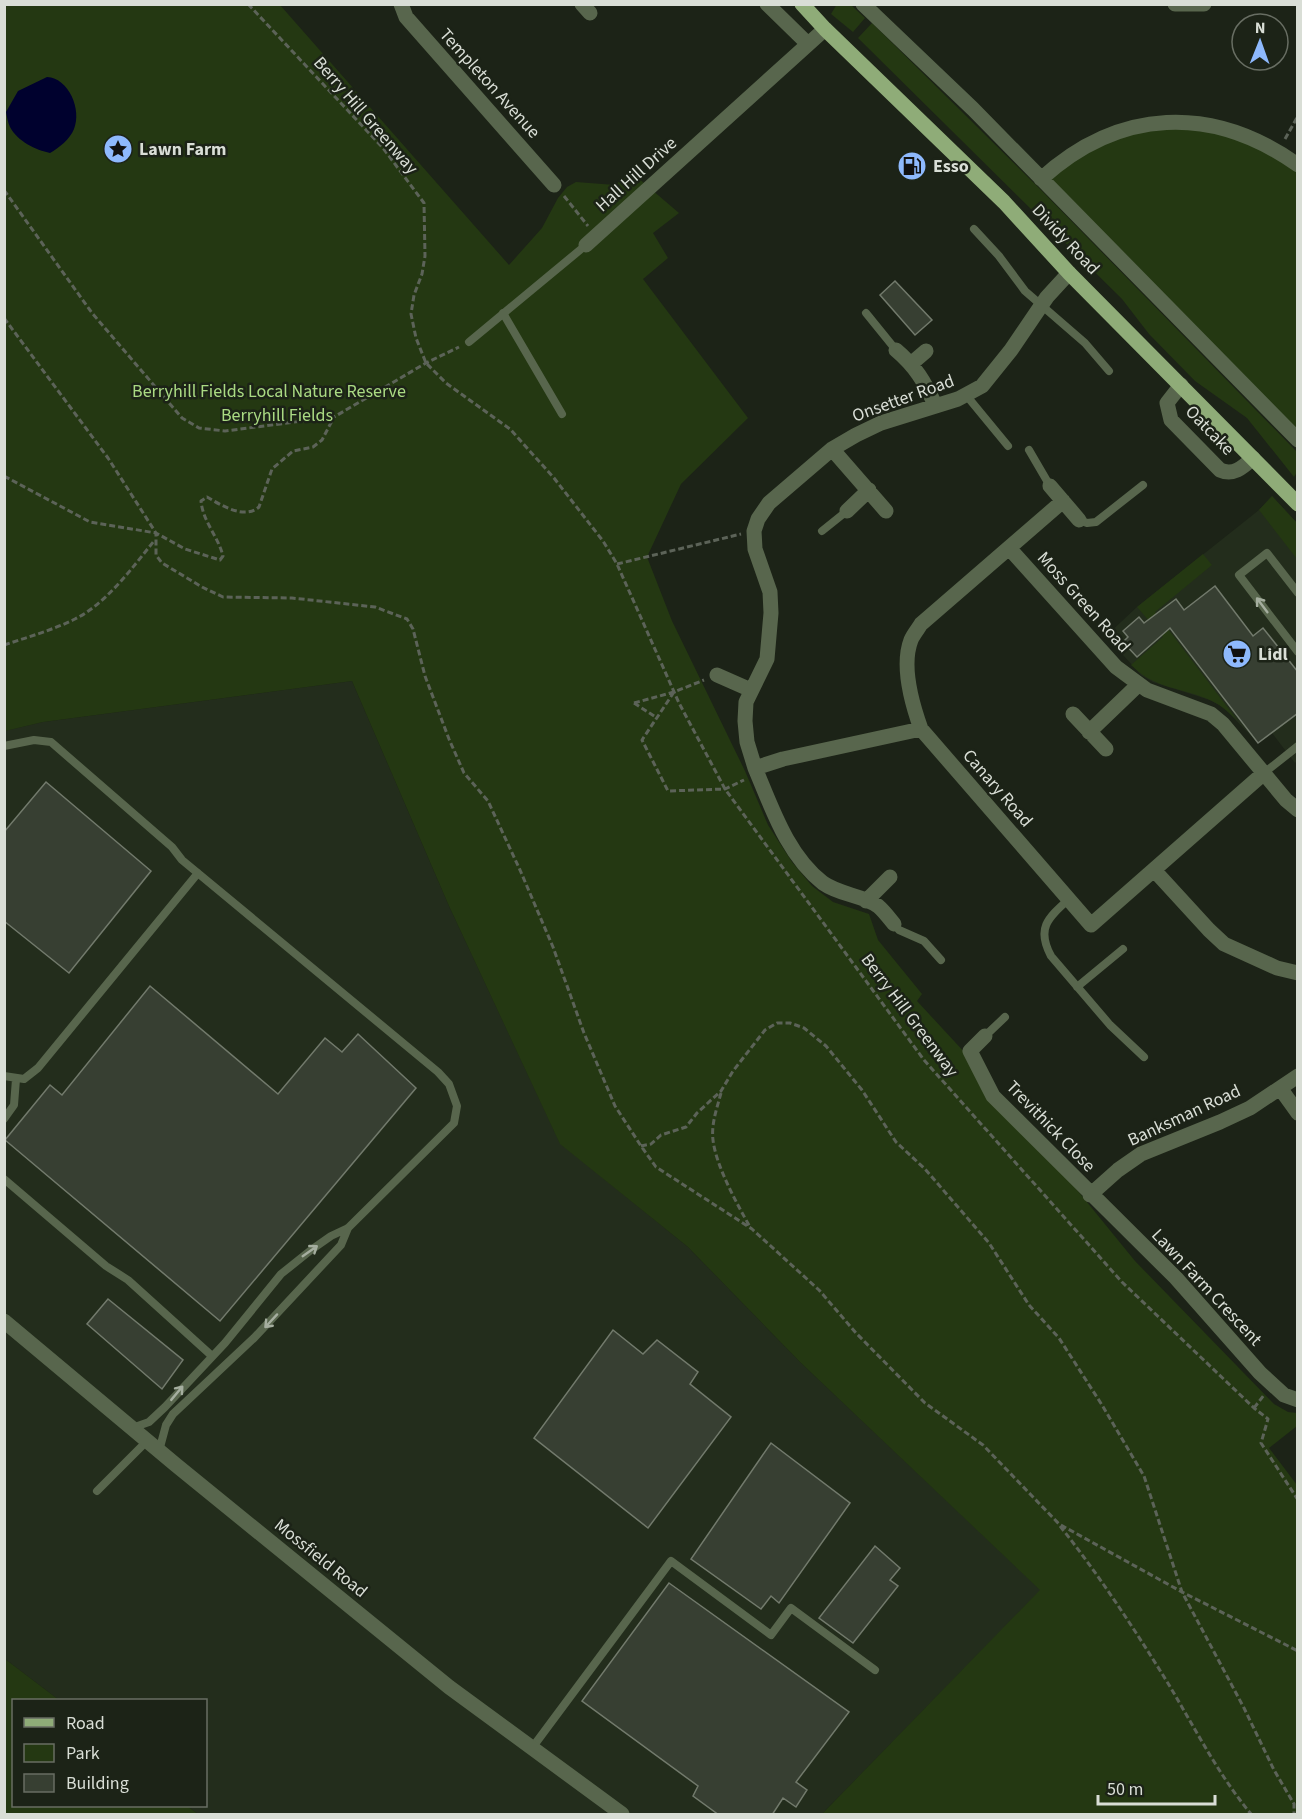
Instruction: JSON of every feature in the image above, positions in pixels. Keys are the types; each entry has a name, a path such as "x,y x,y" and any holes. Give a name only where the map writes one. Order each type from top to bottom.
{"main road":[{"name":"Dividy Road","path":"811,8 825,29 1004,202 1069,273 1298,504"}],"street":[{"name":"Templeton Avenue","path":"401,4 406,17 554,185"},
{"path":"767,4 808,44"},
{"name":"Dividy Road","path":"863,4 973,109 1298,440"},
{"path":"1175,4 1204,4"},
{"name":"Hall Hill Drive","path":"591,241 825,29"},
{"path":"1041,179 1058,163 1092,143 1121,132 1172,122 1195,122 1244,134 1279,152 1298,165"},
{"name":"Onsetter Road","path":"754,531 758,519 769,502 832,449 881,423 966,395 982,386 1042,305 1069,273"},
{"path":"896,350 912,363 923,379 935,405"},
{"path":"912,363 926,351"},
{"name":"Oatcake","path":"1181,384 1167,403 1171,420 1220,470 1227,473 1235,472 1253,458"},
{"path":"832,449 885,511"},
{"path":"1050,486 1079,520"},
{"path":"847,511 869,490"},
{"name":"Canary Road","path":"1063,501 921,624 911,641 908,661 910,695 921,729 1091,925 1264,773"},
{"path":"754,531 755,549 770,592 771,613 767,659 751,690 745,721 747,742 756,771 784,835 804,863 823,882 841,893 879,907 894,924"},
{"name":"Moss Green Road","path":"1009,548 1116,668 1148,690 1211,714 1223,724 1286,800 1298,810"},
{"path":"717,675 751,690"},
{"path":"1089,732 1139,684"},
{"path":"1073,714 1106,749"},
{"path":"756,771 783,759 921,729"},
{"path":"1154,870 1224,944 1277,968 1298,973"},
{"path":"866,901 890,877"},
{"path":"970,1051 985,1036"},
{"name":"Trevithick Close","path":"960,1037 970,1051 993,1096 1090,1194"},
{"name":"Banksman Road","path":"1090,1194 1141,1154 1250,1108 1298,1076"},
{"path":"1280,1088 1298,1113"},
{"name":"Lawn Farm Crescent","path":"1090,1194 1176,1278 1260,1373 1284,1395 1298,1400"},
{"name":"Mossfield Road","path":"4,1321 159,1451 449,1687 622,1815"}],"lane":[{"path":"974,229 999,256 1025,291 1085,344 1109,371"},
{"name":"Hall Hill Drive","path":"469,342 591,241"},
{"path":"503,313 562,414"},
{"path":"866,314 896,350"},
{"path":"966,395 1008,446"},
{"path":"1029,450 1050,486"},
{"path":"1079,520 1088,523 1096,522 1143,485"},
{"path":"822,531 847,511"},
{"path":"1298,593 1267,554 1239,575 1298,652"},
{"path":"4,746 34,740 51,742 172,847 182,860 438,1072 449,1084 457,1106 454,1123 348,1228 331,1236 281,1274 212,1356 165,1407 149,1422 132,1428"},
{"path":"1264,773 1298,746"},
{"path":"4,1076 24,1080 38,1068 198,873"},
{"path":"1069,899 1046,923 1043,934 1045,945 1051,956 1110,1025 1144,1056"},
{"path":"894,924 900,930 924,941 940,960"},
{"path":"1077,987 1123,949"},
{"path":"985,1036 1005,1017"},
{"path":"4,1119 14,1105 16,1079"},
{"path":"4,1179 106,1266 128,1280 212,1356"},
{"path":"159,1451 166,1425 173,1414 254,1338 341,1245 348,1228"},
{"path":"97,1491 147,1441"},
{"path":"532,1748 671,1561 771,1635 792,1608 875,1670"}],"path":[{"name":"Berry Hill Greenway","path":"248,4 383,148 424,203 425,256 411,314 416,338 426,363 446,383 510,429 554,478 603,541 617,564 674,692 725,789 924,1060 1122,1282 1268,1419 1261,1443 1298,1500"},
{"path":"1279,152 1298,116"},
{"path":"554,185 591,241"},
{"path":"4,190 92,313 182,418 199,428 225,431 334,417 426,363 469,342"},
{"path":"4,318 108,458 137,501 156,532 156,555 162,563 223,597 292,598 375,607 407,619 413,629 425,676 464,773 488,801 553,947 584,1033 615,1106 640,1146 656,1167 752,1229 819,1290 856,1333 925,1403 983,1445 1059,1524 1116,1601 1202,1744 1232,1791 1251,1815"},
{"path":"4,476 90,522 156,532 184,549 220,560 223,556 220,545 202,514 201,501 207,497 221,506 250,513 255,511 259,507 272,469 293,451 313,447 322,440 334,417"},
{"path":"617,564 754,531"},
{"path":"4,645 75,619 89,610 102,600 156,539"},
{"path":"657,718 634,703 674,692 717,675"},
{"path":"674,692 642,740 668,790 725,789 756,771"},
{"path":"640,1146 651,1144 661,1135 686,1127 697,1113 721,1091 765,1030 777,1023 790,1023 804,1028 826,1046 862,1090 896,1142 925,1169 989,1243 1029,1305 1059,1338 1102,1405 1144,1476 1182,1592 1244,1708 1274,1770 1294,1804 1294,1815"},
{"path":"721,1091 713,1123 716,1153 735,1202 752,1229"},
{"path":"1059,1524 1182,1592 1298,1651"}],"shaded area":[{"path":"1272,496 1297,523 1297,761 1295,763 1272,733 1258,743 1223,707 1210,700 1153,682 1141,675 1106,636 1137,607 1259,510"},
{"path":"352,681 449,906 560,1143 688,1247 800,1362 1041,1590 822,1814 198,1814 188,1807 207,1807 207,1699 58,1699 5,1659 4,731 43,722"}],"green space":[{"path":"837,4 851,5 865,18 853,32 831,14"},
{"name":"Berryhill Fields","path":"4,5 280,5 509,265 542,228 558,198 567,187 576,182 615,185 631,172 679,213 653,233 668,258 643,279 748,418 681,484 647,557 672,621 745,771 768,825 792,862 812,886 833,902 869,914 878,940 922,994 917,1001 967,1055 1135,1261 1274,1404 1288,1412 1297,1413 1297,1426 1269,1448 1297,1485 1297,1814 822,1814 1040,1590 800,1362 688,1247 560,1144 449,906 352,681 43,722 5,731"},
{"path":"872,23 1042,191 1297,452 1297,472 1294,477 1247,418 1195,381 1149,334 1122,299 858,38"},
{"path":"1217,126 1297,170 1297,440 1041,179 1121,132"},
{"path":"1272,496 1297,523 1297,559 1259,510"},
{"path":"1203,554 1212,565 1155,612 1238,721 1212,701 1160,684 1131,665 1163,637 1137,607"},
{"path":"5,1659 58,1699 12,1699 12,1807 188,1807 198,1814 5,1814"}],"water":[{"path":"47,77 62,83 67,89 75,104 76,113 72,133 64,143 50,153 39,150 17,137 10,127 6,112 18,91"}],"building":[{"path":"895,281 932,320 915,335 880,295"},
{"name":"Lidl","path":"1215,586 1253,636 1263,628 1298,672 1298,713 1258,743 1170,628 1137,657 1123,642 1128,637 1123,631 1139,617 1144,623 1176,599 1184,610"},
{"path":"46,782 151,871 69,973 4,921 4,832"},
{"path":"150,986 278,1094 325,1038 342,1052 358,1034 416,1088 220,1321 5,1140 50,1085 62,1095"},
{"path":"108,1299 183,1360 162,1389 87,1324"},
{"path":"613,1330 643,1354 657,1340 698,1372 690,1384 731,1417 648,1528 534,1438"},
{"path":"771,1443 850,1503 779,1603 771,1596 761,1609 691,1559"},
{"path":"875,1546 900,1568 890,1580 898,1586 853,1643 819,1618"},
{"path":"669,1583 849,1712 796,1782 807,1790 796,1807 783,1798 772,1815 719,1815 693,1796 698,1786 582,1701"}],"place":[{"name":"Lawn Farm","path":"118,149"},
{"name":"Esso","path":"912,166"},
{"name":"Lidl","path":"1237,654"}],"park label":[{"name":"Berryhill Fields Local Nature Reserve","path":"269,391"}]}
